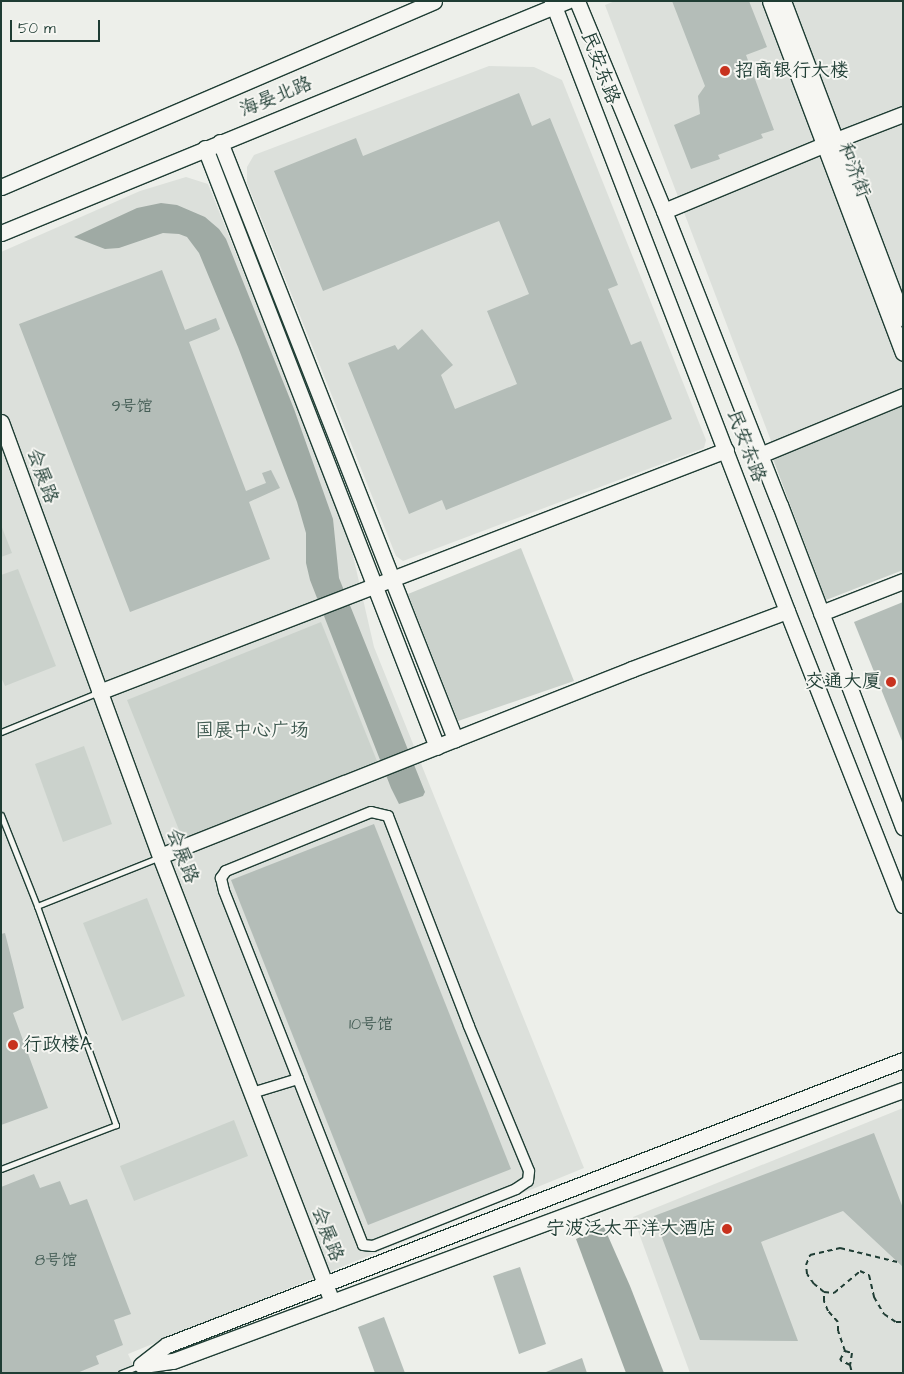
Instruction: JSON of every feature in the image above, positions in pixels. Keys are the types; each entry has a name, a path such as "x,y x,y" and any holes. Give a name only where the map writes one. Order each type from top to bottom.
{"street":[{"name":"海晏北路","path":"1,186 434,1"},
{"path":"578,1 664,211 760,454 903,827"},
{"name":"和济街","path":"770,1 903,318"},
{"name":"和济街","path":"783,1 829,142 903,353"},
{"name":"海晏北路","path":"1,233 558,3"},
{"name":"民安东路","path":"558,3 786,611 903,905"},
{"path":"664,211 829,142 903,114"},
{"path":"220,142 455,739"},
{"path":"205,148 376,584 437,747"},
{"path":"760,454 903,396"},
{"name":"会展路","path":"1,422 160,856 332,1302"},
{"path":"99,692 726,450"},
{"path":"821,612 903,581"},
{"path":"160,856 632,668 786,611"},
{"path":"371,812 388,816 469,1026 529,1171 528,1181 516,1188 373,1246 363,1245 298,1079 224,891 221,878 226,871 371,812"},
{"path":"142,1365 167,1345 903,1060"},
{"path":"252,1093 298,1079"},
{"path":"142,1365 173,1361 903,1090"}],"lane":[{"path":"1,732 99,692"},
{"path":"1,815 37,906 116,1126 1,1169"},
{"path":"37,906 160,856"},
{"path":"121,1373 142,1365"}],"path":[{"path":"897,1262 840,1248 810,1255 806,1265 807,1274 814,1284 824,1292 834,1293 860,1271 868,1275 874,1297 884,1314 896,1322 903,1322"},
{"path":"824,1292 824,1301 828,1311 838,1322 838,1331 845,1351 840,1360 850,1365"},
{"path":"845,1351 852,1353 850,1365 852,1373"}],"shaded area":[{"path":"615,1 903,1 903,392 773,446 605,5"},
{"path":"489,66 534,67 562,80 706,440 704,448 403,561 396,556 247,183 247,167 254,155"},
{"path":"186,177 208,184 314,447 351,547 374,647 584,1168 128,1354 137,1373 1,1373 1,252 140,191"},
{"path":"161,203 177,205 205,217 219,229 226,239 294,409 333,519 339,578 425,792 423,796 399,804 391,788 310,580 306,563 306,533 297,502 238,347 199,253 187,237 179,234 163,233 119,248 105,249 74,237 137,208"},
{"path":"903,1108 903,1373 690,1373 633,1217"},
{"path":"604,1227 630,1286 664,1373 626,1373 576,1239"}],"green space":[{"path":"903,406 903,570 826,600 773,459"},
{"path":"1,525 12,553 1,557"},
{"path":"521,548 574,681 458,721 408,594"},
{"path":"18,569 56,666 5,686 1,677 1,575"},
{"name":"国展中心广场","path":"321,622 377,761 183,840 127,700"},
{"path":"84,746 112,824 63,842 35,764"},
{"path":"147,898 185,996 122,1021 83,923"},
{"path":"234,1120 248,1156 134,1201 120,1166"}],"building":[{"name":"招商银行大楼","path":"672,1 749,1 767,47 746,55 774,130 761,134 763,138 718,155 720,159 691,169 674,125 700,114 698,96 705,86"},
{"path":"519,93 532,126 550,118 618,285 608,289 631,345 641,341 672,419 446,510 442,500 409,514 348,363 395,345 398,350 422,329 453,365 441,375 455,409 517,384 487,311 529,294 499,221 323,291 274,171 356,138 363,156"},
{"path":"162,270 185,330 216,318 220,329 189,342 246,491 266,483 262,473 271,470 280,488 249,502 270,559 130,612 19,324"},
{"name":"交通大厦","path":"903,602 903,741 902,741 854,622"},
{"path":"374,824 511,1169 368,1225 231,880"},
{"name":"行政楼A","path":"5,933 24,1008 13,1013 48,1108 1,1125 1,934"},
{"name":"宁波泛太平洋大酒店","path":"874,1133 903,1208 903,1267 843,1211 761,1242 798,1341 700,1340 654,1216"},
{"path":"34,1174 40,1188 60,1181 70,1205 87,1199 131,1314 114,1320 123,1345 96,1356 99,1364 77,1373 1,1373 1,1187"},
{"path":"520,1267 546,1344 519,1354 493,1276"},
{"path":"384,1317 405,1373 375,1373 358,1327"},
{"path":"582,1358 587,1373 546,1373 546,1372"}],"place":[{"name":"招商银行大楼","path":"725,71"},
{"name":"交通大厦","path":"891,682"},
{"name":"行政楼A","path":"13,1045"},
{"name":"宁波泛太平洋大酒店","path":"727,1229"}]}
